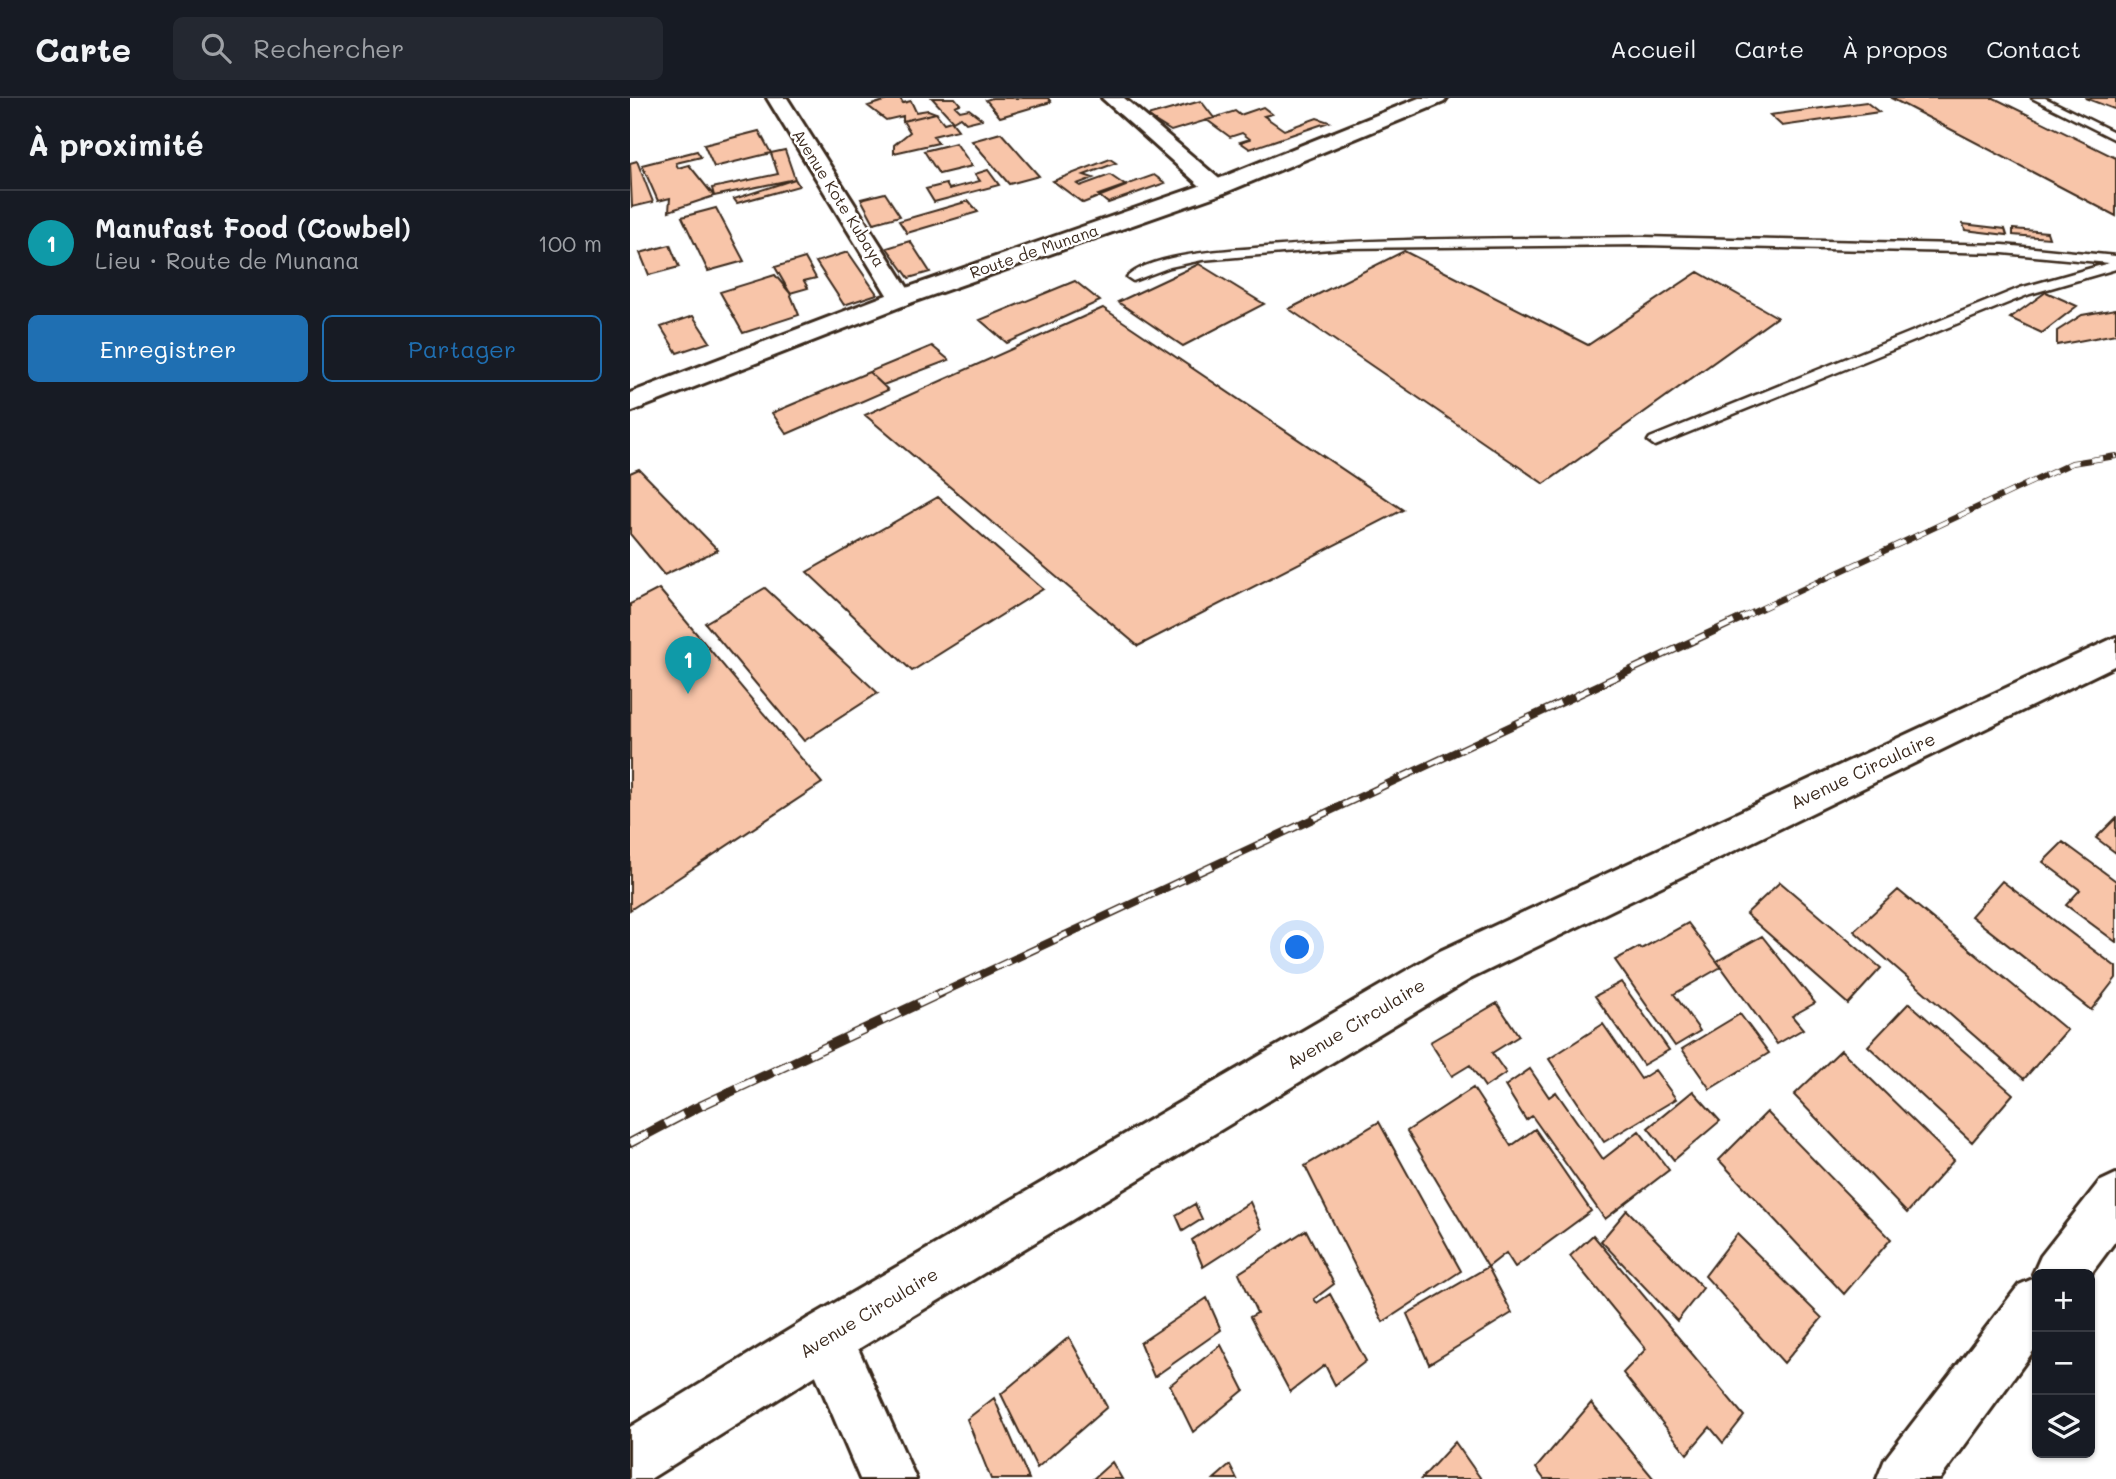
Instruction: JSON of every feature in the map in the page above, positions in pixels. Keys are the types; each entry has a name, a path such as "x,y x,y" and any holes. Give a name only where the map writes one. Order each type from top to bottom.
{"street":[{"name":"Avenue Kote Kubaya","path":"777,98 901,298"},
{"path":"1112,98 1216,188"},
{"name":"Route de Munana","path":"630,403 901,298 1216,188 1427,99"},
{"name":"Avenue Circulaire","path":"630,1459 826,1338 1455,965 2116,650"},
{"path":"2063,1269 2116,1199"},
{"path":"1905,1479 2032,1310"},
{"path":"826,1338 888,1479"}],"lane":[{"path":"2037,98 2116,136"},
{"path":"1133,277 1166,264 1202,256 1342,244 1643,241 2003,249 2116,262"},
{"path":"1655,441 2025,291 2116,262"}],"building":[{"path":"900,98 903,103 911,101 916,112 928,110 936,113 903,121 903,116 886,120 868,106"},
{"path":"932,98 955,98 960,104 955,106 960,111 969,109 982,119 966,123 960,117 953,121"},
{"path":"1048,98 1051,102 1000,117 986,100"},
{"path":"1891,98 1994,98 2116,158 2116,216"},
{"path":"2085,98 2116,98 2116,108 2114,109"},
{"path":"1201,101 1214,118 1171,131 1147,116"},
{"path":"1866,102 1879,112 1782,126 1770,115"},
{"path":"1263,107 1272,114 1264,116 1284,130 1317,118 1329,122 1250,149 1240,142 1250,139 1242,133 1230,137 1207,120 1235,111 1240,115"},
{"path":"936,113 944,123 951,121 958,130 933,136 938,143 894,153 894,145 910,132 903,121"},
{"path":"759,131 771,153 714,167 704,145"},
{"path":"1001,133 1039,176 1009,184 972,141"},
{"path":"956,143 972,166 939,174 924,151"},
{"path":"785,150 795,179 714,196 712,188 778,174 771,153"},
{"path":"697,151 701,157 676,163 678,168 689,165 714,196 669,211 670,198 658,201 642,165"},
{"path":"1110,159 1116,163 1084,175 1093,178 1077,184 1080,186 1110,175 1126,186 1083,203 1053,181"},
{"path":"637,161 653,202 632,207 630,163"},
{"path":"988,170 999,185 934,202 926,189 946,184 949,189 980,181 975,174"},
{"path":"1154,175 1165,183 1108,203 1098,195"},
{"path":"795,179 799,186 737,203 734,199"},
{"path":"885,193 900,216 874,223 861,199"},
{"path":"969,201 978,212 907,233 899,221"},
{"path":"716,208 744,261 708,271 682,217"},
{"path":"1963,224 2005,229 2007,235 1965,230"},
{"path":"2013,229 2047,232 2049,238 2013,235"},
{"path":"910,241 930,272 909,278 887,248"},
{"path":"670,245 679,267 649,275 640,253"},
{"path":"1404,251 1588,345 1698,272 1777,317 1544,484 1289,309"},
{"path":"848,252 877,294 844,305 816,262"},
{"path":"805,258 816,278 804,281 808,288 790,293 775,267"},
{"path":"1199,264 1264,304 1183,346 1118,302"},
{"path":"775,275 790,293 799,315 743,333 720,292"},
{"path":"1075,281 1100,301 1007,343 980,320"},
{"path":"2046,292 2077,306 2042,333 2010,318"},
{"path":"1103,308 1403,510 1138,646 865,415"},
{"path":"2116,309 2116,334 2057,345 2057,331 2082,315"},
{"path":"693,316 710,342 677,353 661,327"},
{"path":"932,346 949,360 883,385 869,372"},
{"path":"869,372 888,390 787,434 772,413"},
{"path":"639,469 718,550 664,575 630,534 630,473"},
{"path":"938,497 1043,589 912,671 807,572"},
{"path":"765,588 878,693 804,741 705,623"},
{"path":"659,589 822,783 630,910 630,604"},
{"path":"2116,818 2116,853 2096,838"},
{"path":"2063,842 2116,881 2116,942 2066,905 2080,890 2043,862"},
{"path":"2002,881 2116,967 2116,978 2091,1010 1971,916"},
{"path":"1780,882 1881,968 1848,1004 1746,914"},
{"path":"1898,890 2067,1030 2024,1079 1854,931"},
{"path":"1688,923 1721,967 1674,994 1700,1031 1675,1046 1615,960"},
{"path":"1762,936 1815,1003 1792,1016 1803,1029 1777,1044 1717,961"},
{"path":"1621,982 1669,1050 1643,1065 1595,996"},
{"path":"1497,1003 1519,1036 1492,1053 1506,1073 1485,1087 1470,1065 1452,1076 1430,1042"},
{"path":"1909,1003 2013,1094 1972,1142 1868,1046"},
{"path":"1740,1014 1769,1053 1710,1089 1682,1049"},
{"path":"1603,1024 1641,1079 1655,1070 1676,1099 1604,1142 1549,1059"},
{"path":"1841,1050 1954,1160 1907,1213 1794,1095"},
{"path":"1530,1069 1549,1097 1556,1092 1603,1159 1639,1131 1669,1170 1605,1219 1532,1116 1526,1120 1505,1086"},
{"path":"1473,1088 1511,1146 1535,1129 1591,1211 1515,1267 1506,1253 1488,1267 1407,1131"},
{"path":"1693,1091 1720,1121 1674,1160 1648,1128"},
{"path":"1767,1112 1891,1239 1844,1294 1719,1160"},
{"path":"1379,1122 1461,1271 1383,1322 1305,1166"},
{"path":"1250,1202 1262,1229 1203,1267 1192,1240"},
{"path":"1195,1204 1202,1219 1183,1231 1176,1215"},
{"path":"1627,1210 1703,1288 1677,1321 1601,1241"},
{"path":"1306,1230 1334,1284 1314,1299 1317,1303 1330,1294 1366,1361 1335,1385 1325,1365 1290,1392 1250,1317 1257,1313 1239,1273"},
{"path":"1737,1234 1822,1318 1784,1363 1705,1276"},
{"path":"1593,1235 1744,1416 1723,1443 1710,1427 1687,1454 1623,1373 1646,1349 1570,1256"},
{"path":"1488,1267 1512,1313 1429,1364 1407,1314"},
{"path":"1207,1298 1221,1330 1154,1377 1140,1343"},
{"path":"1069,1337 1107,1407 1037,1468 1001,1394"},
{"path":"1221,1345 1244,1390 1193,1432 1170,1385"},
{"path":"994,1398 1029,1479 991,1479 967,1419"},
{"path":"1591,1403 1654,1479 1544,1479 1536,1468"},
{"path":"1455,1442 1481,1479 1421,1479"},
{"path":"1112,1462 1122,1479 1093,1479"},
{"path":"1230,1465 1237,1479 1214,1479"}],"railway":[{"path":"1741,618 2072,463 2116,456"},
{"path":"937,995 1744,617"},
{"path":"630,1143 696,1108 941,993"}],"place":[{"name":"Manufast Food (Cowbel)","path":"688,694"}]}
